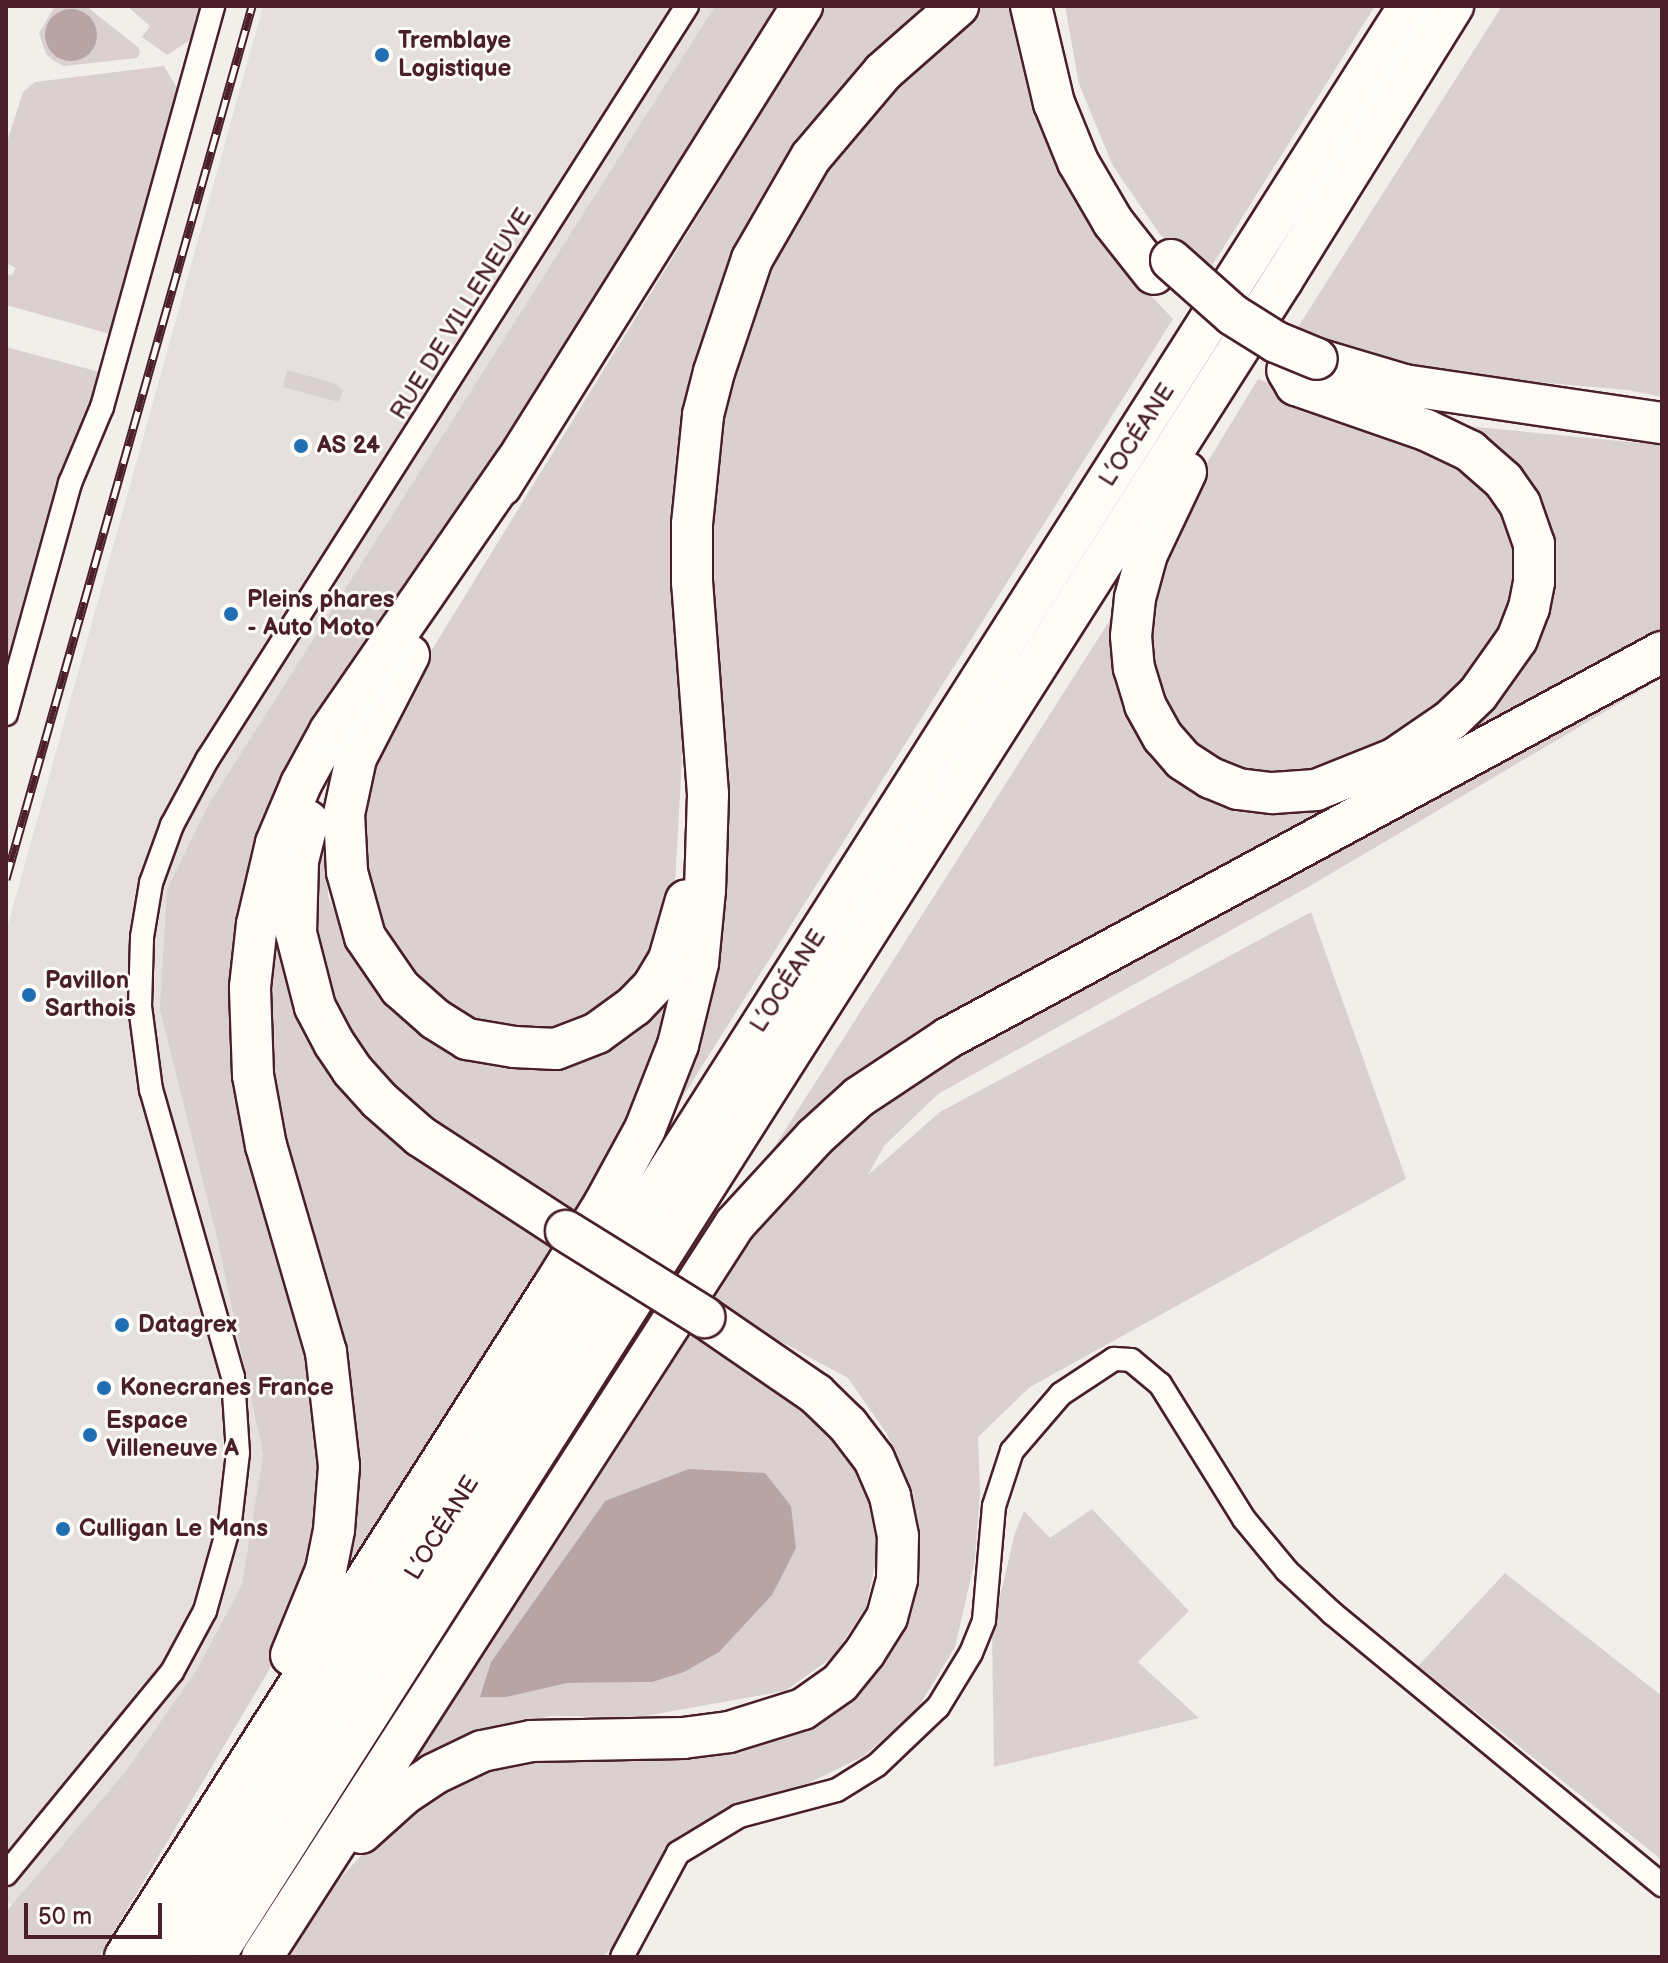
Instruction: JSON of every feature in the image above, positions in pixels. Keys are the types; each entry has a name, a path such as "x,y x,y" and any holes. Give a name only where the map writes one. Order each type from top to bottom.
{"highway":[{"path":"322,1866 345,1853 366,1828 403,1795 434,1774 482,1751 531,1741 683,1738 740,1729 803,1709 840,1683 865,1652 887,1617 897,1579 898,1536 890,1496 874,1459 848,1425 816,1394 704,1317 420,1136 352,1070 315,1007 296,933 298,861 310,814 328,769 515,463 802,6"},
{"path":"125,1957 571,1258 645,1129 678,1045 698,963 708,839 692,583 692,524 703,415 731,313 752,259 811,157 883,72 958,6"},
{"path":"1031,6 1054,103 1073,152 1113,222 1162,267 1233,315 1276,342 1301,373 1470,451 1489,464 1520,504 1531,530 1534,582 1517,639 1478,694 1433,733 1394,759 1336,785 1316,790 1255,793 1223,784 1198,770 1163,737 1139,685 1131,636 1139,579 1160,523 1206,432 1244,373 1283,279"},
{"path":"1056,6 1060,40 1074,97 1097,152 1162,267"},
{"name":"L’OCÉANE","path":"169,1957 1409,6"},
{"name":"L’OCÉANE","path":"214,1957 1283,279 1453,6"},
{"path":"1301,373 1662,423"},
{"path":"515,463 387,694 356,758 344,814 347,872 365,937 400,988 435,1019 467,1039 514,1047 556,1049 597,1033 634,1006 653,986 669,959 688,893 697,771 704,757"},
{"path":"159,1903 167,1873 301,1637 326,1570 334,1530 339,1466 326,1352 266,1146 253,1075 250,987 257,924 273,857 301,784 330,731 515,463"},
{"path":"262,1957 735,1224 815,1137 859,1097 948,1038 1662,652"}],"street":[{"path":"6,714 70,483 102,407 213,6"},
{"name":"RUE DE VILLENEUVE","path":"6,1874 172,1672 205,1611 230,1522 238,1453 233,1377 151,1090 140,1006 142,937 151,883 172,825 207,760 687,6"},
{"path":"622,1957 678,1853 739,1816 837,1790 877,1765 938,1707 971,1653 984,1620 994,1506 1012,1451 1061,1394 1114,1359 1131,1360 1160,1384 1244,1519 1287,1571 1332,1613 1662,1885"}],"shaded area":[{"path":"55,6 86,6 139,48 140,53 137,58 64,66 46,54 39,33","holes":["60,11 86,14 92,20 97,37 91,52 45,39 48,23"]},
{"path":"127,6 199,6 190,40 167,55 142,37 150,26"},
{"path":"263,6 715,6 210,802 167,889 216,1233 263,1453 243,1585 196,1671 126,1771 13,1905 6,1902 6,932"},
{"path":"715,6 786,6 285,785 245,923 302,1310 323,1500 302,1598 269,1670 99,1957 6,1957 6,1912 126,1771 196,1671 242,1585 263,1454 216,1233 160,1009 167,889 210,802"},
{"path":"827,6 943,6 774,199 680,582 683,740 674,902 651,967 629,995 570,1030 489,1033 408,983 359,888 363,775 379,736"},
{"path":"983,6 1019,6 1141,285 1173,319 646,1155 681,1082 708,714 710,410 805,178 949,27"},
{"path":"1065,6 1375,6 1203,280 1159,233 1113,166 1079,84"},
{"path":"1502,6 1662,6 1662,397 1628,390 1442,374 1291,338"},
{"path":"71,9 89,17 97,35 89,53 71,61 53,53 45,35 53,17"},
{"path":"164,66 177,88 110,334 6,305 6,274 12,275 16,268 6,263 6,145 23,92 35,82"},
{"path":"6,347 100,372 89,410 58,483 6,673"},
{"path":"287,370 333,383 343,390 339,402 283,387"},
{"path":"1258,379 1417,440 1485,480 1519,527 1523,581 1483,668 1440,708 1348,768 1258,778 1212,762 1179,735 1149,674 1152,584 1201,473"},
{"path":"1455,425 1662,445 1662,641 956,1017 731,1215 1115,612 1200,792 1435,748 1552,560"},
{"path":"1662,678 1310,886 938,1094 884,1146 868,1175 940,1112 1311,912 1406,1179 1030,1387 978,1437 980,1492 975,1560 955,1647 916,1711 864,1756 799,1788 721,1814 680,1835 616,1945 602,1957 282,1957 324,1896 403,1810 469,1774 561,1757 726,1751 791,1735 850,1697 911,1603 919,1551 910,1485 887,1434 848,1378 702,1299 742,1235 845,1136 942,1066"},
{"path":"326,816 328,896 354,956 394,1010 435,1039 559,1064 690,942 641,1105 574,1219 467,1147 400,1094 352,1040 332,996 314,930 315,859"},
{"path":"283,869 298,1005 559,1241 327,1615 355,1478 354,1410 336,1313 272,1116 259,996"},
{"path":"683,1320 835,1434 873,1505 877,1556 866,1607 833,1657 785,1691 639,1717 549,1716 453,1747 399,1770","holes":["605,1501 652,1682 567,1683 507,1697 481,1696 491,1662"]},
{"path":"689,1469 765,1473 791,1506 796,1548 772,1595 719,1652 684,1672 652,1682 567,1683 507,1697 480,1697 491,1662 605,1501"},
{"path":"1092,1509 1189,1611 1138,1662 1199,1718 994,1767 992,1631 1015,1533 1024,1511 1050,1538"},
{"path":"1505,1573 1662,1696 1662,1860 1418,1666"}],"railway":[{"path":"6,879 252,6"}],"place":[{"name":"Tremblaye Logistique","path":"382,55"},
{"name":"AS 24","path":"301,446"},
{"name":"Pleins phares - Auto Moto","path":"231,614"},
{"name":"Pavillon Sarthois","path":"29,995"},
{"name":"Datagrex","path":"122,1325"},
{"name":"Konecranes France","path":"104,1388"},
{"name":"Espace Villeneuve A","path":"90,1435"},
{"name":"Culligan Le Mans","path":"63,1529"}]}
